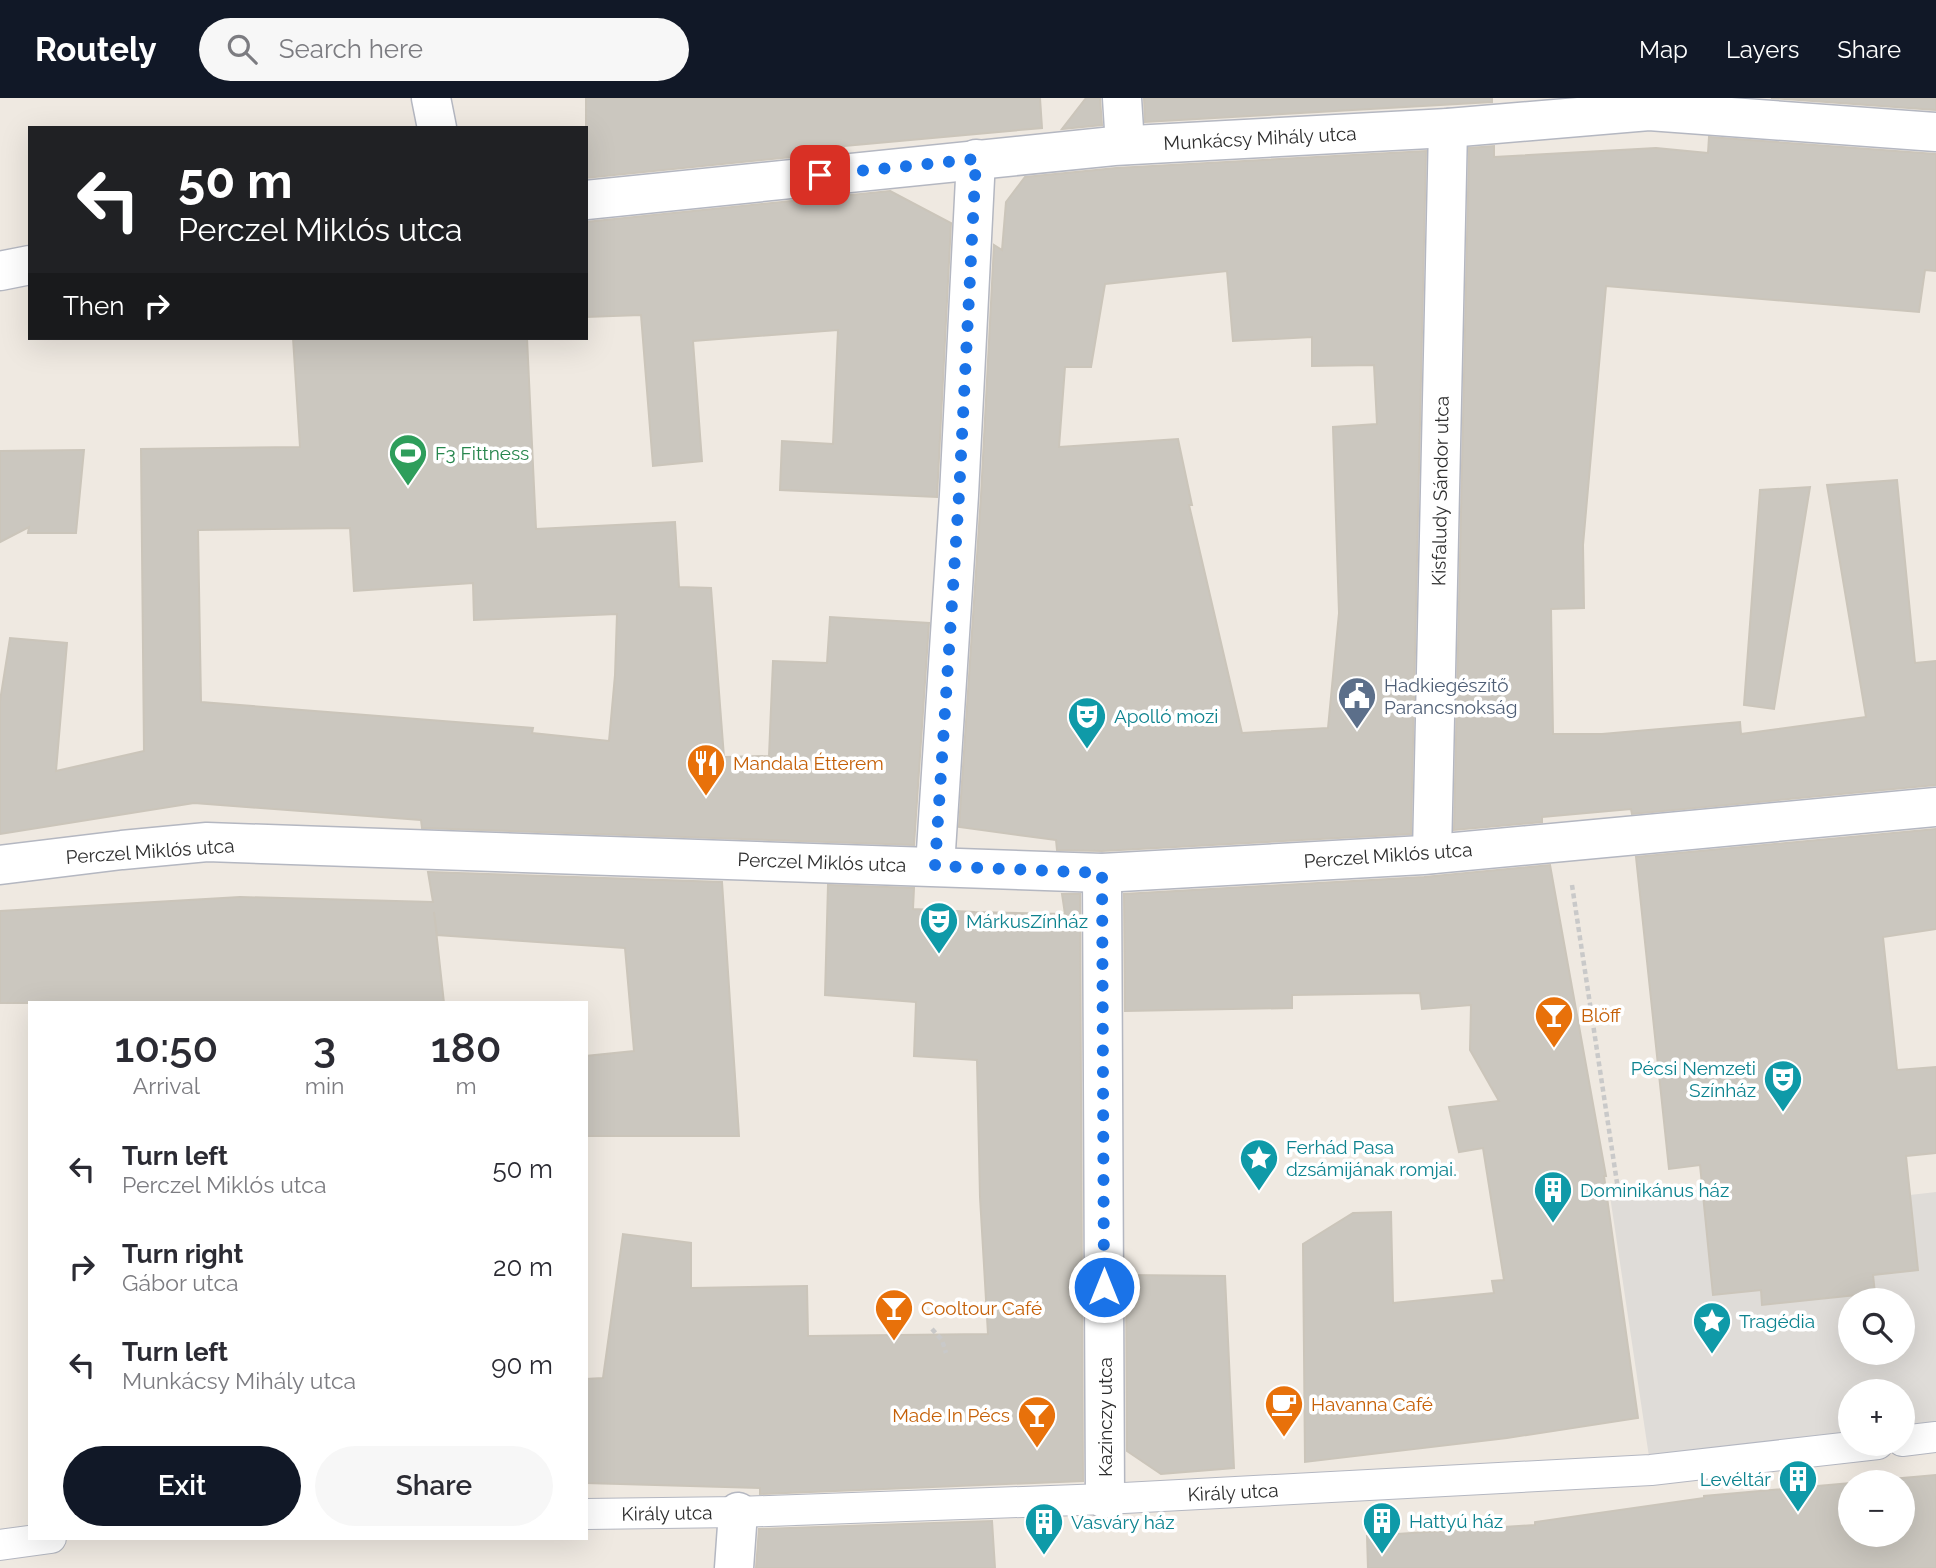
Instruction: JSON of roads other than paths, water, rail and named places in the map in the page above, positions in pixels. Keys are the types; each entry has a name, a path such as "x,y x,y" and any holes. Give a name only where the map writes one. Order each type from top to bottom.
{"street":[{"path":"431,98 437,126"},
{"path":"1122,98 1125,145"},
{"name":"Munkácsy Mihály utca","path":"588,200 1125,145 1447,128 1649,104 1936,132"},
{"name":"Kisfaludy Sándor utca","path":"1432,854 1447,128"},
{"path":"935,866 959,495 976,159"},
{"path":"0,271 28,265"},
{"name":"Perczel Miklós utca","path":"0,865 207,842 1102,873 1432,854 1936,807"},
{"name":"Kazinczy utca","path":"1102,873 1105,1499"},
{"path":"1915,1439 1936,1437"},
{"name":"Király utca","path":"588,1514 738,1512 1105,1499 1651,1471 1838,1449"},
{"path":"734,1568 738,1512"},
{"path":"0,1545 36,1540"}],"place":[{"name":"F3 Fittness","path":"408,487"},
{"name":"Hadkiegészítő Parancsnokság","path":"1357,730"},
{"name":"Apolló mozi","path":"1087,750"},
{"name":"Mandala Étterem","path":"706,797"},
{"name":"MárkusZínház","path":"939,955"},
{"name":"Blöff","path":"1554,1049"},
{"name":"Pécsi Nemzeti Színház","path":"1783,1113"},
{"name":"Ferhád Pasa dzsámijának romjai.","path":"1259,1192"},
{"name":"Dominikánus ház","path":"1553,1224"},
{"name":"Cooltour Café","path":"894,1342"},
{"name":"Tragédia","path":"1712,1355"},
{"name":"Havanna Café","path":"1284,1438"},
{"name":"Made In Pécs","path":"1037,1449"},
{"name":"Levéltár","path":"1798,1513"},
{"name":"Hattyú ház","path":"1382,1555"},
{"name":"Vasváry ház","path":"1044,1556"}]}
